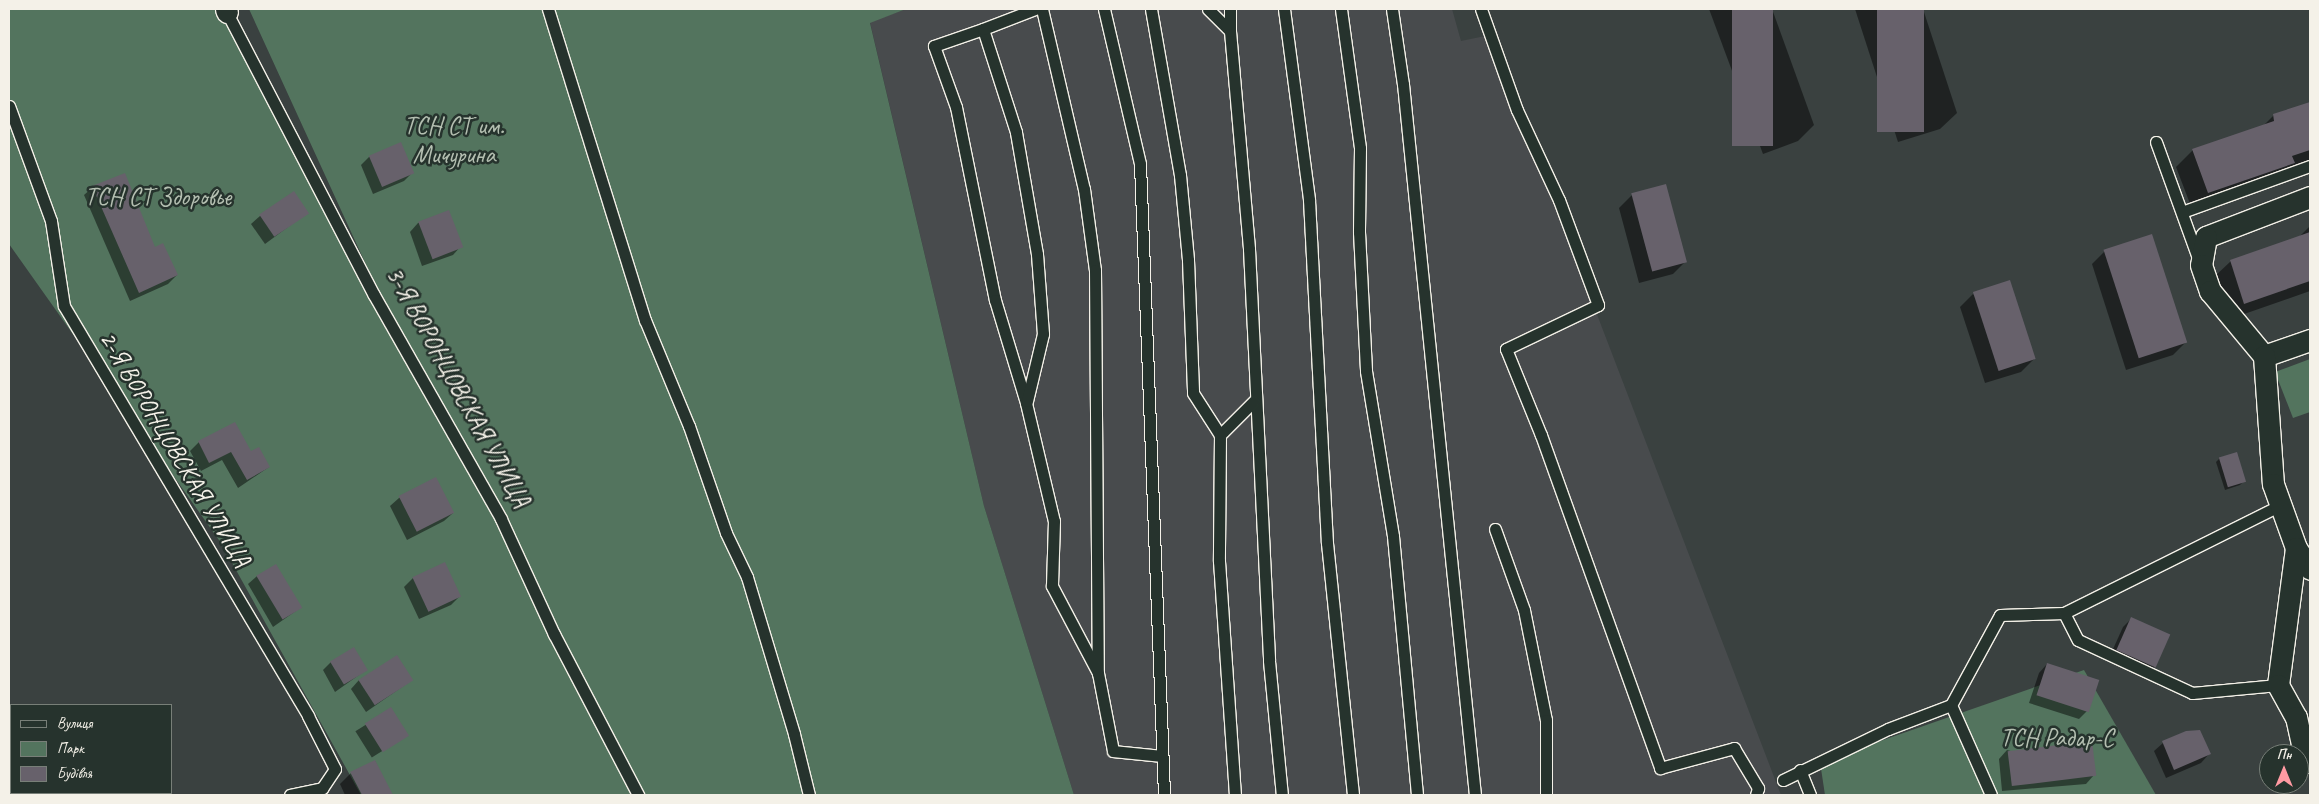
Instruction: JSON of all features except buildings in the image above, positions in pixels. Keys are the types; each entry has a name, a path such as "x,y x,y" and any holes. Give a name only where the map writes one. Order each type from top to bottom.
{"street":[{"path":"2310,197 2206,237 2201,265 2210,291 2264,356 2273,484 2296,548 2310,570"},
{"path":"2264,356 2310,340"},
{"path":"2296,548 2278,685 2296,717 2306,762 2310,762"}],"lane":[{"path":"548,9 645,320 689,426 726,533 747,577 794,734 809,795"},
{"path":"1035,9 934,46 956,107 995,300 1026,403 1054,521 1052,586 1098,673"},
{"path":"1042,9 1084,189 1095,270 1098,673 1114,751 1162,756"},
{"path":"1104,9 1140,164 1146,265 1146,378 1164,795"},
{"path":"1151,9 1180,175 1188,260 1193,394 1220,435 1219,561 1236,795"},
{"path":"1208,9 1230,31"},
{"path":"1230,9 1230,31 1249,249 1254,401 1265,526 1269,661 1282,795"},
{"path":"1284,9 1309,200 1327,543 1353,795"},
{"path":"1341,9 1360,148 1359,232 1366,372 1393,536 1417,795"},
{"path":"1392,9 1403,84 1476,795"},
{"path":"1481,9 1517,110 1559,200 1598,305 1506,349 1541,435 1660,768 1734,748 1758,788 1756,795"},
{"name":"3-Я ВОРОНЦОВСКАЯ УЛИЦА","path":"226,10 374,295 505,527 554,634 638,795"},
{"path":"983,29 1016,132 1037,254 1043,334 1026,403"},
{"name":"2-Я ВОРОНЦОВСКАЯ УЛИЦА","path":"9,106 51,221 64,306 308,716 335,769 324,792"},
{"path":"2156,142 2201,265"},
{"path":"2182,212 2310,166"},
{"path":"1220,435 1254,401"},
{"path":"1783,780 1800,770 1888,729 1951,705 2000,615 2064,613 2281,505"},
{"path":"1494,529 1524,610 1544,711 1546,795"},
{"path":"2064,613 2078,640 2192,693 2278,685"},
{"path":"1951,705 1991,795"},
{"path":"1800,770 1810,795"},
{"path":"290,795 324,792"}],"shaded area":[{"path":"906,9 1452,9 1461,41 1490,35 1781,795 1074,795 984,506 870,22"}],"green space":[{"path":"9,9 231,9 379,293 249,9 906,9 870,23 984,506 1074,795 361,795 221,543 9,244"},
{"path":"2310,359 2310,412 2293,418 2275,372"},
{"name":"ТСН Радар-С","path":"2084,670 2156,795 1825,795 1820,762"}],"park label":[{"name":"ТСН СТ им. Мичурина","path":"454,142"},
{"name":"ТСН СТ Здоровье","path":"158,197"}]}
